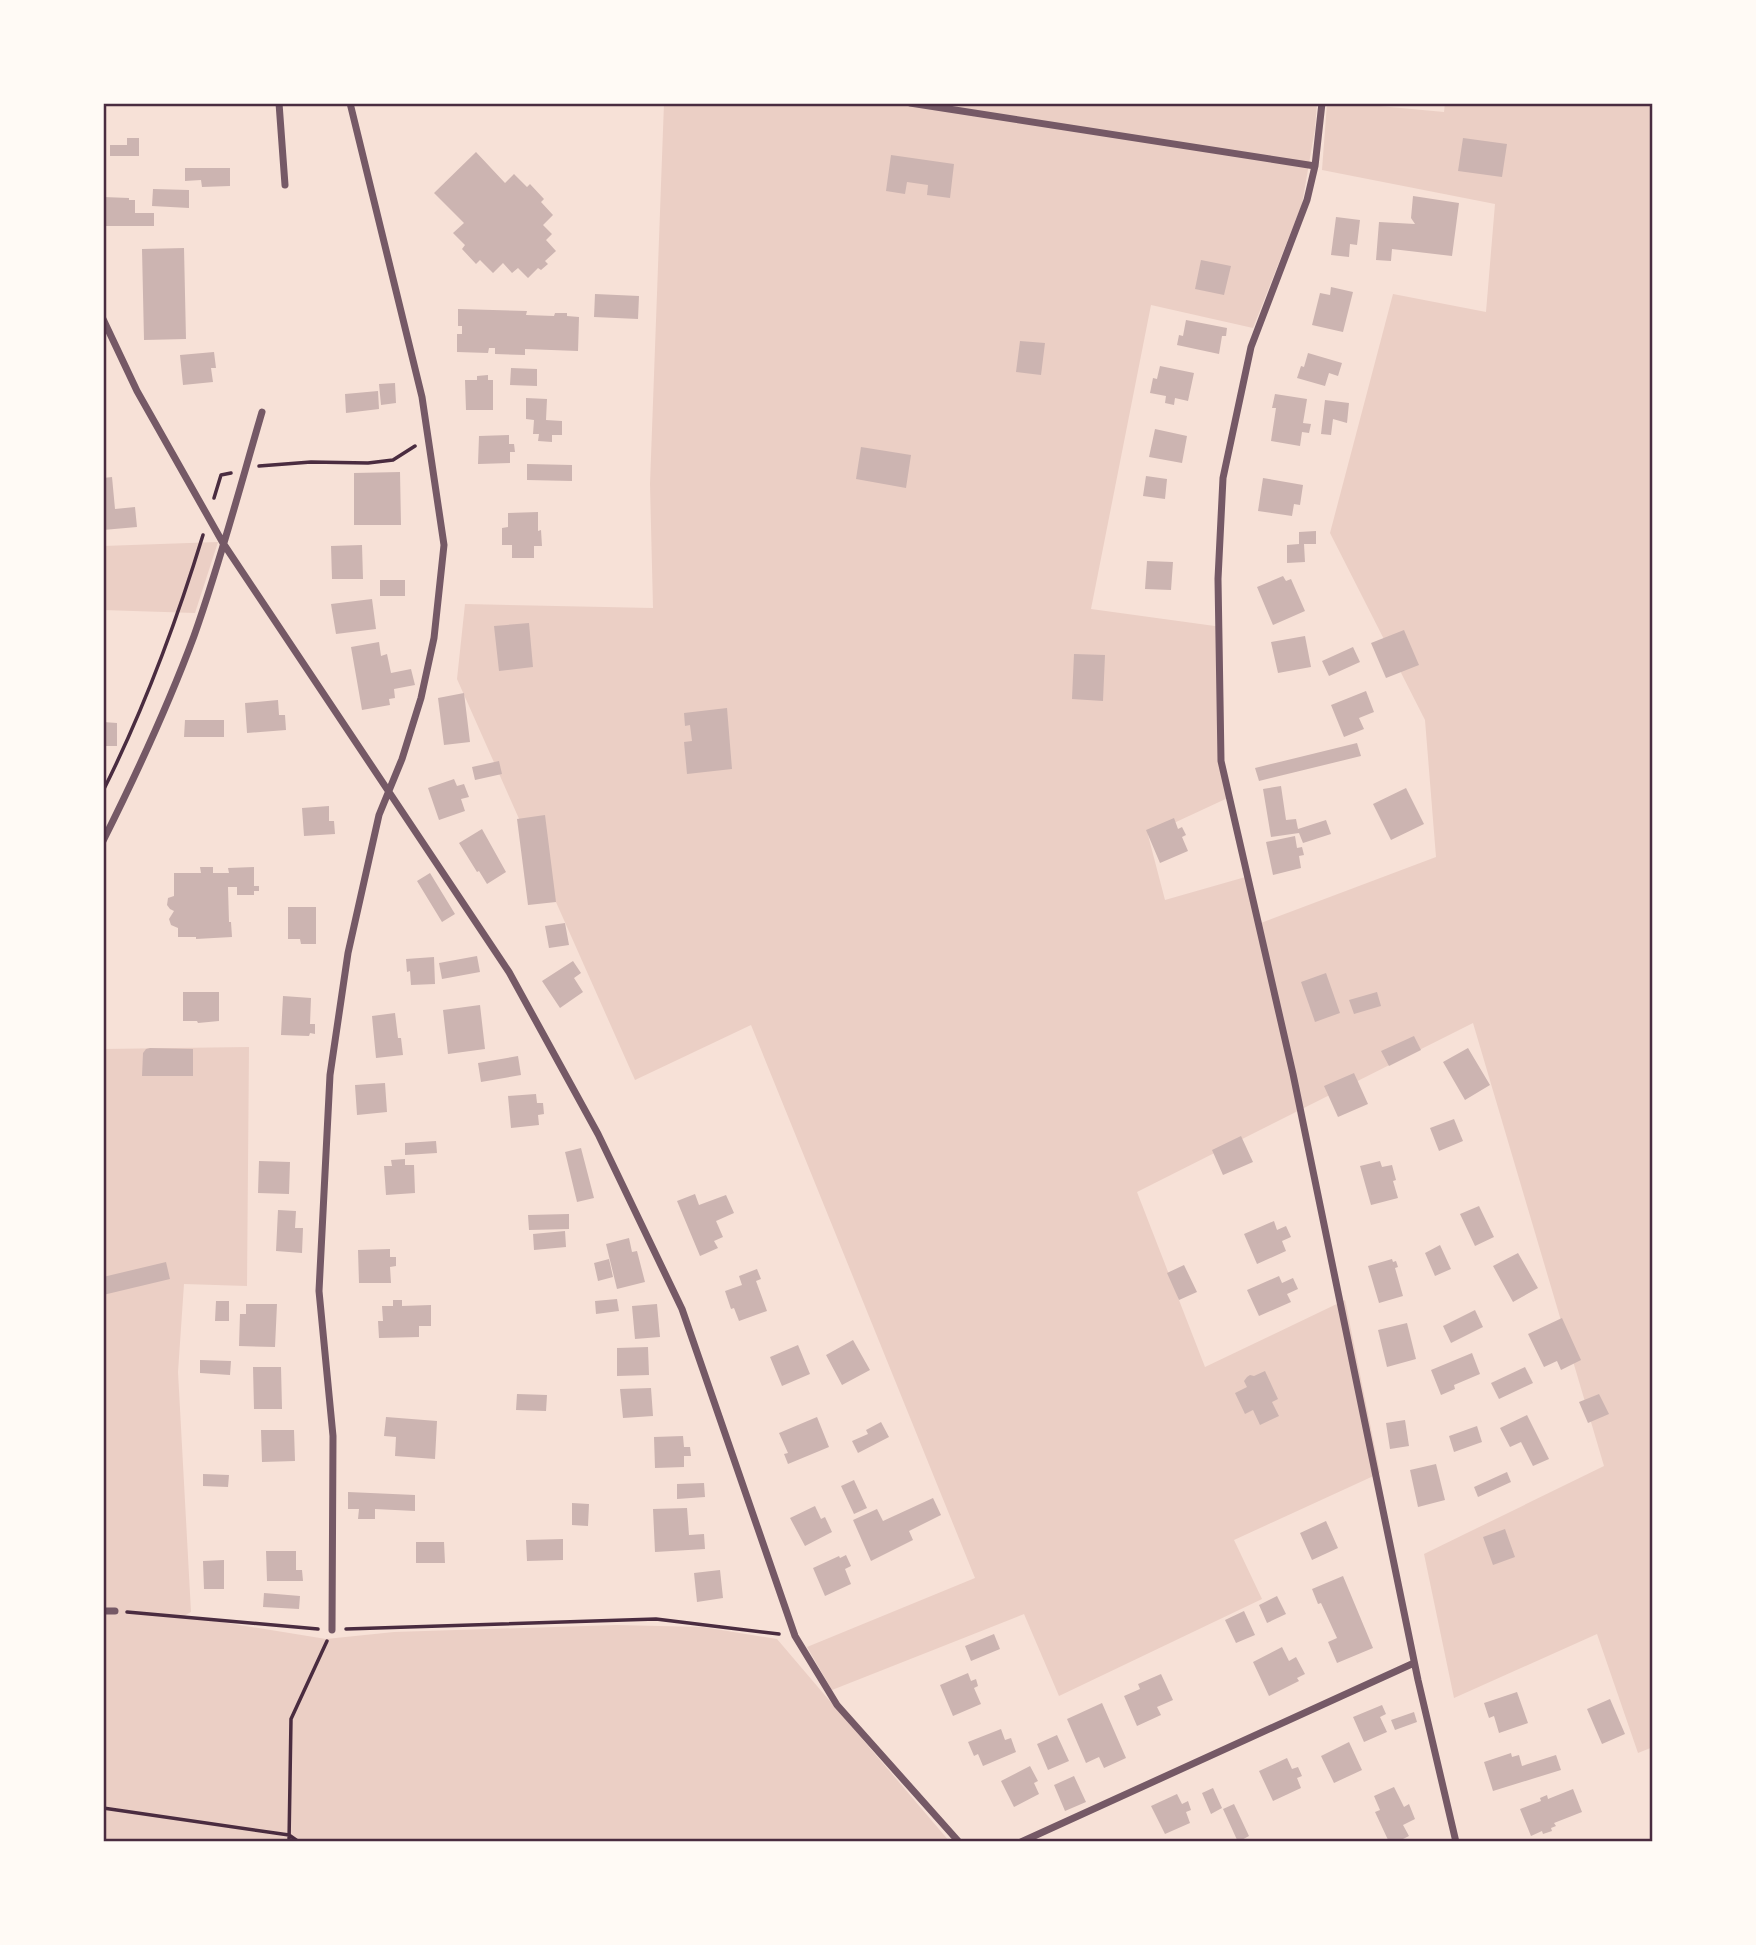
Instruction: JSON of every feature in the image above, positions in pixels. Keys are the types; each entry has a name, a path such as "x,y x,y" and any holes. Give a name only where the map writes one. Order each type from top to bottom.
{"street":[{"path":"279,103 285,185"},
{"path":"332,1630 333,1436 319,1291 330,1075 348,953 379,815 402,759 434,638 444,545 422,397 350,103"},
{"path":"910,103 1315,166"},
{"path":"1322,103 1315,166 1307,200 1251,347 1223,478 1218,579 1221,761 1293,1074 1415,1663 1456,1842"},
{"path":"103,319 137,391 223,543 509,972 598,1134 681,1309 795,1636 836,1705 959,1842"},
{"path":"103,841 137,773 193,640 262,412"},
{"path":"103,1611 115,1611"},
{"path":"1021,1842 1415,1663"}],"path":[{"path":"103,791 159,661 195,561 221,475 270,464 368,463 393,460 428,438"},
{"path":"115,1611 332,1630 656,1619 795,1636"},
{"path":"289,1842 291,1719 332,1630"},
{"path":"103,1808 289,1835 299,1842"}],"shaded area":[{"path":"664,103 1317,103 1302,204 1253,328 1151,305 1091,609 1222,627 1224,761 1232,796 1148,835 1165,900 1249,876 1261,923 1436,857 1425,720 1330,533 1393,294 1486,312 1495,204 1322,170 1327,103 1444,112 1445,103 1653,103 1653,1747 1638,1753 1597,1634 1454,1698 1424,1554 1604,1466 1473,1023 1137,1192 1205,1367 1345,1300 1380,1473 1234,1540 1262,1599 1059,1696 1024,1614 832,1690 807,1647 975,1578 751,1025 635,1080 457,679 465,604 653,608 650,484"},
{"path":"218,542 195,613 103,610 103,546"},
{"path":"249,1047 247,1286 184,1284 178,1372 191,1612 184,1616 326,1639 394,1632 616,1625 703,1627 777,1639 950,1842 103,1842 103,1049"}],"building":[{"path":"127,138 139,138 139,156 110,156 110,145 127,145"},
{"path":"1463,138 1507,144 1502,177 1458,171"},
{"path":"476,152 505,183 514,174 527,187 530,184 544,199 541,202 553,215 543,225 552,234 546,240 556,251 545,261 548,264 541,270 538,268 528,278 518,268 512,273 503,263 493,273 480,260 476,264 462,249 465,245 453,233 464,223 434,193"},
{"path":"891,155 954,164 950,198 927,195 928,185 907,182 905,194 886,191"},
{"path":"185,168 230,168 230,186 202,187 201,180 185,181"},
{"path":"153,189 189,190 189,208 152,206"},
{"path":"1413,196 1459,203 1452,256 1392,249 1391,261 1376,260 1379,222 1415,224 1411,218"},
{"path":"103,197 135,200 135,213 154,213 154,226 103,226"},
{"path":"1336,217 1360,220 1357,245 1350,244 1349,257 1331,255"},
{"path":"184,248 186,339 144,340 142,249"},
{"path":"1201,260 1231,266 1224,295 1195,289"},
{"path":"1331,287 1353,292 1343,332 1312,325 1320,293 1330,295"},
{"path":"595,294 639,296 638,319 594,317"},
{"path":"458,309 527,311 526,315 554,316 555,313 567,313 567,316 579,317 578,351 525,349 525,355 495,354 495,348 489,348 488,353 457,352 457,334 462,334 462,326 458,326"},
{"path":"1186,320 1227,328 1226,336 1222,336 1219,354 1177,345 1179,335 1183,336"},
{"path":"1020,341 1045,343 1041,375 1016,372"},
{"path":"214,352 216,368 211,368 213,382 183,385 180,355"},
{"path":"1308,353 1342,363 1338,376 1329,373 1325,386 1297,378"},
{"path":"1160,366 1194,373 1188,401 1175,398 1174,405 1165,403 1166,396 1150,393 1153,378 1157,379"},
{"path":"511,368 537,369 537,386 510,385"},
{"path":"488,375 488,380 493,380 493,410 466,410 465,380 477,380 477,376"},
{"path":"395,383 396,403 381,405 379,384"},
{"path":"378,391 379,409 346,413 345,394"},
{"path":"1275,394 1307,399 1303,423 1311,424 1309,433 1302,432 1300,446 1271,441 1276,408 1272,408"},
{"path":"526,398 547,399 546,420 562,421 562,435 552,435 552,442 538,441 539,434 533,434 534,420 526,419"},
{"path":"1325,400 1349,403 1347,423 1333,419 1331,435 1321,434"},
{"path":"1155,429 1187,436 1182,463 1149,457"},
{"path":"509,435 509,444 514,444 515,452 510,452 510,463 478,464 479,436"},
{"path":"861,447 911,455 906,488 856,479"},
{"path":"527,464 572,465 572,481 527,480"},
{"path":"400,472 401,525 354,525 354,473"},
{"path":"1146,476 1167,479 1165,499 1143,496"},
{"path":"112,477 115,509 135,507 137,527 103,530 103,478"},
{"path":"1263,478 1303,485 1300,505 1294,504 1292,516 1258,511"},
{"path":"538,512 538,531 541,530 542,546 534,546 534,558 512,558 512,545 502,545 502,528 508,527 508,513"},
{"path":"1316,531 1316,544 1304,544 1305,562 1287,563 1287,545 1299,544 1299,532"},
{"path":"362,545 363,579 332,579 331,546"},
{"path":"1147,561 1173,562 1171,590 1145,589"},
{"path":"1283,576 1286,581 1291,579 1305,611 1273,625 1257,587"},
{"path":"380,580 405,580 405,596 380,596"},
{"path":"372,599 376,629 336,634 331,604"},
{"path":"529,623 533,667 499,671 494,626"},
{"path":"1404,630 1419,665 1386,678 1371,643"},
{"path":"1305,636 1311,667 1278,673 1271,642"},
{"path":"379,642 381,656 387,654 391,673 411,669 415,685 394,689 395,698 389,699 390,705 362,710 351,647"},
{"path":"1353,647 1360,662 1329,676 1322,661"},
{"path":"1074,654 1105,655 1103,701 1072,699"},
{"path":"1366,691 1374,712 1359,718 1364,729 1344,737 1331,705"},
{"path":"464,693 470,742 444,745 438,698"},
{"path":"278,700 279,715 285,715 286,730 247,733 245,703"},
{"path":"727,708 732,769 687,774 684,742 692,741 690,725 685,726 684,713"},
{"path":"185,720 224,720 224,737 184,737"},
{"path":"103,722 117,723 117,746 103,746"},
{"path":"1357,743 1361,756 1259,781 1255,768"},
{"path":"499,761 502,774 475,780 472,767"},
{"path":"454,779 457,786 464,784 469,797 461,799 465,811 439,820 428,788"},
{"path":"1281,786 1286,820 1296,819 1298,829 1326,820 1331,834 1303,843 1299,833 1271,837 1263,789"},
{"path":"1406,788 1424,824 1391,840 1373,804"},
{"path":"329,806 329,821 334,821 335,834 304,836 302,808"},
{"path":"545,815 556,902 528,905 517,819"},
{"path":"1174,818 1178,829 1182,827 1186,835 1182,837 1188,851 1160,863 1146,830"},
{"path":"482,829 506,872 487,884 459,843"},
{"path":"1295,836 1297,848 1302,847 1304,855 1299,856 1301,868 1273,875 1266,842"},
{"path":"200,867 213,867 213,873 229,873 228,868 254,867 254,886 259,886 259,891 254,891 254,895 237,895 237,887 228,887 232,937 178,937 178,928 171,925 169,919 174,911 167,905 168,898 174,896 174,873 201,873"},
{"path":"430,873 455,914 442,922 417,881"},
{"path":"288,907 316,907 316,944 301,944 300,939 288,939"},
{"path":"565,923 569,945 549,948 545,926"},
{"path":"477,956 480,972 442,979 439,963"},
{"path":"434,957 435,984 411,985 406,959"},
{"path":"573,961 581,973 574,978 583,992 560,1008 542,981"},
{"path":"1326,973 1340,1013 1315,1022 1301,982"},
{"path":"183,992 219,992 219,1021 183,1021"},
{"path":"1377,992 1381,1006 1354,1014 1349,1000"},
{"path":"283,996 311,998 310,1024 315,1024 315,1034 281,1035"},
{"path":"480,1005 485,1049 448,1054 443,1010"},
{"path":"395,1013 403,1055 376,1058 372,1016"},
{"path":"1414,1036 1421,1050 1389,1066 1381,1051"},
{"path":"150,1048 193,1049 193,1076 142,1076 143,1053"},
{"path":"1468,1048 1490,1085 1465,1100 1443,1062"},
{"path":"518,1056 521,1075 481,1082 478,1063"},
{"path":"1354,1073 1368,1104 1338,1117 1324,1086"},
{"path":"385,1083 387,1112 357,1115 355,1085"},
{"path":"536,1094 537,1103 543,1103 544,1114 538,1115 539,1125 511,1128 508,1096"},
{"path":"1454,1119 1463,1141 1439,1151 1430,1128"},
{"path":"1241,1136 1253,1162 1223,1175 1212,1150"},
{"path":"436,1141 437,1153 405,1155 405,1143"},
{"path":"581,1148 594,1198 577,1202 565,1152"},
{"path":"405,1159 405,1165 414,1165 415,1193 386,1195 384,1166 392,1166 391,1160"},
{"path":"259,1161 290,1162 289,1194 258,1193"},
{"path":"1380,1161 1382,1167 1392,1165 1398,1198 1371,1205 1360,1166"},
{"path":"695,1194 699,1205 726,1195 734,1213 716,1221 723,1237 714,1241 718,1248 700,1256 677,1201"},
{"path":"1479,1206 1494,1237 1475,1246 1460,1214"},
{"path":"278,1210 296,1211 295,1228 303,1228 302,1253 276,1251"},
{"path":"569,1214 569,1229 529,1230 528,1215"},
{"path":"1274,1221 1277,1230 1286,1226 1291,1237 1282,1241 1286,1251 1257,1264 1244,1234"},
{"path":"565,1231 566,1247 534,1250 533,1234"},
{"path":"629,1238 632,1252 637,1251 645,1282 617,1289 606,1244"},
{"path":"1440,1245 1451,1269 1435,1276 1425,1253"},
{"path":"390,1249 390,1257 396,1257 396,1266 390,1267 391,1283 359,1283 358,1250"},
{"path":"1518,1253 1538,1288 1513,1302 1493,1266"},
{"path":"609,1259 613,1277 598,1281 594,1263"},
{"path":"1392,1259 1398,1267 1395,1268 1403,1296 1379,1303 1368,1266"},
{"path":"166,1262 170,1279 103,1295 103,1277"},
{"path":"1184,1265 1197,1292 1179,1300 1167,1273"},
{"path":"757,1269 761,1279 756,1281 767,1311 739,1321 734,1308 731,1309 725,1291 742,1285 739,1276"},
{"path":"1279,1276 1282,1283 1293,1278 1298,1289 1287,1294 1291,1302 1259,1316 1247,1290"},
{"path":"617,1299 619,1311 596,1314 595,1301"},
{"path":"393,1300 402,1300 402,1306 431,1305 431,1326 419,1326 419,1337 379,1338 378,1321 383,1321 382,1306 393,1306"},
{"path":"216,1301 229,1301 229,1321 215,1321"},
{"path":"246,1304 277,1304 275,1347 239,1346 240,1314 246,1314"},
{"path":"657,1304 660,1337 635,1339 632,1306"},
{"path":"1475,1310 1483,1327 1451,1343 1443,1326"},
{"path":"1562,1318 1581,1360 1561,1370 1557,1361 1544,1367 1528,1334"},
{"path":"1407,1323 1416,1359 1387,1367 1378,1330"},
{"path":"853,1340 870,1370 842,1385 826,1355"},
{"path":"798,1345 810,1374 782,1386 770,1357"},
{"path":"648,1347 649,1375 617,1376 617,1348"},
{"path":"1472,1353 1480,1374 1454,1385 1455,1389 1441,1395 1431,1370"},
{"path":"200,1360 231,1361 230,1375 200,1373"},
{"path":"253,1367 281,1367 282,1409 254,1409"},
{"path":"1525,1367 1533,1383 1499,1399 1491,1383"},
{"path":"1265,1371 1278,1399 1272,1402 1279,1416 1260,1425 1253,1410 1245,1414 1235,1393 1247,1387 1244,1381 1247,1377"},
{"path":"651,1388 653,1416 623,1418 620,1389"},
{"path":"517,1394 547,1395 546,1411 516,1410"},
{"path":"1599,1394 1609,1414 1588,1423 1579,1402"},
{"path":"1527,1415 1549,1459 1533,1466 1521,1442 1510,1447 1500,1428"},
{"path":"386,1417 437,1421 435,1459 395,1456 396,1437 384,1436"},
{"path":"817,1417 829,1447 788,1464 784,1454 788,1453 779,1433"},
{"path":"1405,1420 1409,1446 1390,1449 1386,1423"},
{"path":"881,1422 889,1437 858,1453 852,1441 868,1434 866,1430"},
{"path":"1477,1426 1482,1442 1454,1452 1449,1436"},
{"path":"261,1430 294,1430 295,1461 262,1462"},
{"path":"683,1436 684,1447 690,1447 691,1456 684,1456 684,1467 655,1468 654,1437"},
{"path":"1436,1464 1445,1500 1418,1507 1410,1470"},
{"path":"1507,1472 1511,1482 1478,1497 1474,1487"},
{"path":"203,1474 229,1475 228,1487 203,1486"},
{"path":"854,1480 867,1508 854,1514 841,1486"},
{"path":"704,1483 705,1497 677,1499 677,1484"},
{"path":"348,1492 415,1495 415,1511 375,1509 375,1519 358,1519 359,1509 348,1509"},
{"path":"933,1498 941,1515 909,1531 913,1540 871,1561 853,1520 877,1509 883,1521"},
{"path":"572,1503 589,1504 588,1526 572,1525"},
{"path":"815,1506 821,1519 825,1517 832,1532 805,1546 790,1518"},
{"path":"687,1508 689,1535 704,1534 705,1549 655,1552 653,1509"},
{"path":"1326,1521 1338,1548 1312,1560 1300,1533"},
{"path":"1505,1529 1515,1557 1493,1565 1483,1537"},
{"path":"563,1539 563,1560 527,1561 526,1540"},
{"path":"416,1542 444,1542 445,1563 416,1563"},
{"path":"266,1551 296,1551 296,1570 302,1570 303,1581 267,1581"},
{"path":"846,1555 851,1566 845,1569 851,1584 825,1596 813,1568"},
{"path":"224,1560 224,1589 204,1589 203,1561"},
{"path":"720,1570 723,1598 697,1602 694,1573"},
{"path":"1343,1576 1373,1648 1337,1663 1328,1642 1337,1638 1312,1589"},
{"path":"264,1593 300,1596 299,1609 263,1607"},
{"path":"1277,1596 1286,1614 1267,1623 1259,1605"},
{"path":"1244,1611 1255,1635 1236,1643 1225,1620"},
{"path":"994,1634 1000,1649 971,1661 965,1646"},
{"path":"1282,1647 1289,1661 1296,1657 1305,1674 1297,1678 1299,1681 1269,1696 1253,1662"},
{"path":"968,1673 971,1681 976,1679 978,1686 974,1688 981,1704 953,1716 940,1685"},
{"path":"1161,1674 1173,1700 1157,1707 1161,1715 1137,1726 1124,1696 1140,1689 1138,1684"},
{"path":"1517,1692 1528,1723 1499,1733 1494,1716 1489,1718 1484,1703"},
{"path":"1610,1699 1625,1734 1602,1744 1587,1709"},
{"path":"1102,1703 1126,1758 1104,1768 1099,1757 1086,1763 1067,1719"},
{"path":"1382,1705 1386,1714 1380,1717 1387,1732 1364,1742 1353,1717"},
{"path":"1414,1712 1417,1722 1395,1730 1391,1720"},
{"path":"1001,1729 1005,1740 1011,1738 1016,1752 983,1766 978,1754 974,1756 968,1742"},
{"path":"1057,1735 1069,1761 1048,1770 1037,1744"},
{"path":"1349,1742 1362,1770 1334,1783 1321,1756"},
{"path":"1511,1753 1512,1757 1519,1755 1522,1766 1556,1755 1561,1770 1493,1791 1484,1762"},
{"path":"1287,1758 1292,1769 1298,1767 1302,1776 1297,1778 1301,1788 1273,1801 1259,1771"},
{"path":"1030,1766 1038,1781 1034,1783 1039,1794 1014,1807 1001,1781"},
{"path":"1074,1776 1086,1802 1065,1811 1054,1785"},
{"path":"1394,1787 1404,1807 1409,1804 1415,1819 1403,1825 1409,1836 1397,1842 1389,1842 1375,1812 1380,1810 1374,1796"},
{"path":"1213,1788 1222,1808 1211,1814 1202,1793"},
{"path":"1573,1789 1582,1812 1554,1823 1556,1826 1551,1828 1552,1831 1543,1834 1542,1831 1531,1836 1520,1809 1541,1801 1540,1798 1547,1795 1548,1799"},
{"path":"1177,1794 1182,1804 1188,1801 1191,1810 1186,1812 1190,1823 1165,1834 1151,1806"},
{"path":"1234,1804 1249,1836 1238,1842 1223,1809"}]}
